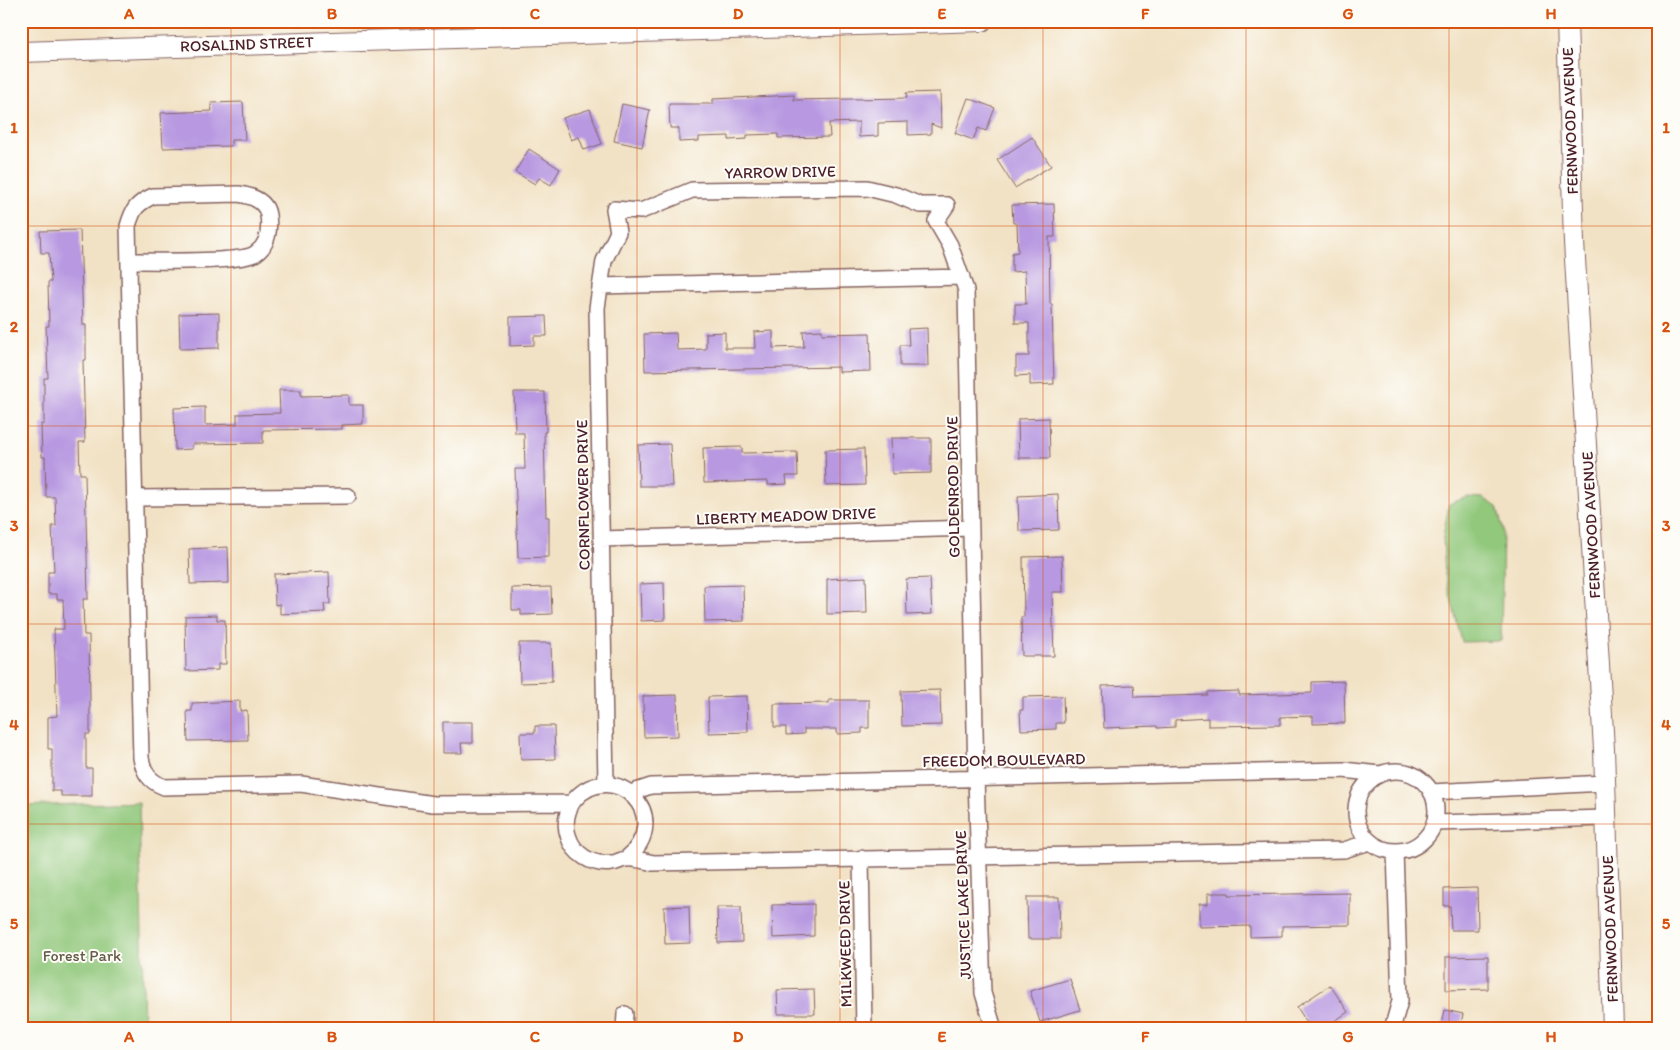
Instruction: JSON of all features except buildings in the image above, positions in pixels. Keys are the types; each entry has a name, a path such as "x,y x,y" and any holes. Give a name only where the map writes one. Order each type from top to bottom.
{"street":[{"name":"ROSALIND STREET","path":"21,52 982,21"},
{"name":"FERNWOOD AVENUE","path":"1567,21 1575,252 1605,783 1613,1029"},
{"name":"YARROW DRIVE","path":"614,209 641,211 692,190 867,188 896,195 920,205 947,205"},
{"path":"130,261 237,259 255,255 261,249 269,232 267,210 261,202 251,196 239,194 153,196 142,201 132,211 128,226 141,758 143,770 155,783 164,787 302,784 433,804 572,803"},
{"name":"GOLDENROD DRIVE","path":"947,205 936,221 950,245 966,290 976,778"},
{"name":"CORNFLOWER DRIVE","path":"606,784 597,308 604,260 618,232 614,209"},
{"path":"600,286 962,277"},
{"path":"136,498 348,496"},
{"name":"LIBERTY MEADOW DRIVE","path":"601,538 971,528"},
{"name":"FREEDOM BOULEVARD","path":"630,793 650,786 1343,770 1380,774"},
{"path":"1393,771 1406,772 1418,777 1431,792 1436,810 1435,823 1429,834 1420,843 1408,849 1395,851 1382,848 1370,842 1362,832 1357,819 1356,805 1360,792 1368,782 1380,774 1393,771"},
{"name":"JUSTICE LAKE DRIVE","path":"976,778 983,993 994,1029"},
{"path":"1431,792 1605,783"},
{"path":"606,784 619,787 630,793 639,802 644,814 645,827 642,839 636,850 626,859 614,863 601,864 588,860 577,852 570,841 566,828 567,815 572,803 581,793 593,786 606,784"},
{"path":"1435,823 1606,818"},
{"path":"626,859 653,863 1344,850 1370,842"},
{"path":"1392,1029 1400,1001 1395,851"},
{"name":"MILKWEED DRIVE","path":"861,858 864,1029"}],"green space":[{"path":"1467,497 1483,498 1497,507 1503,529 1501,641 1462,642 1445,575 1443,537 1449,504"},
{"name":"Forest Park","path":"139,802 144,1029 21,1029 21,806"}]}
